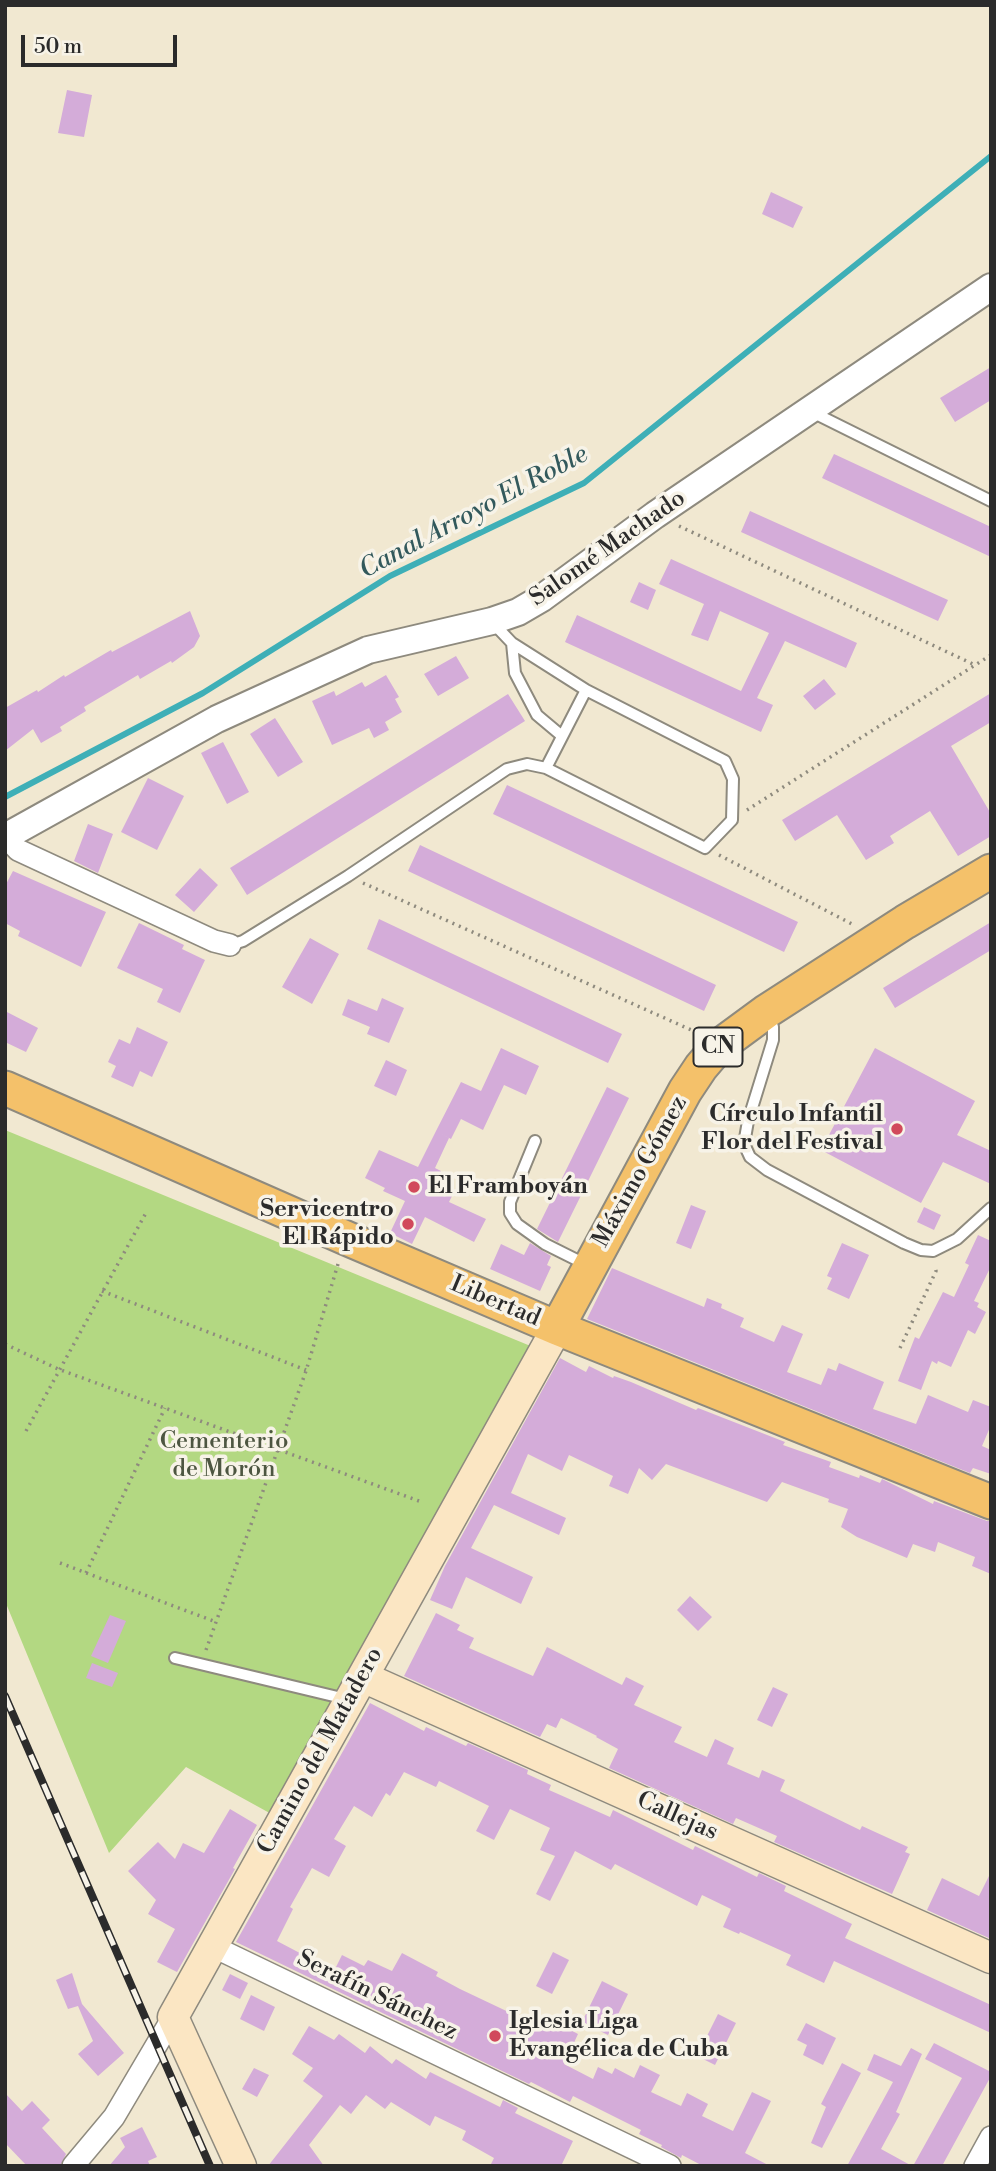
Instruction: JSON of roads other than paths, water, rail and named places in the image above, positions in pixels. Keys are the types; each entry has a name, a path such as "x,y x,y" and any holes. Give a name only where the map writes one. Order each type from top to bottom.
{"main road":[{"name":"Máximo Gómez","path":"557,1328 685,1091 718,1047 767,1011 991,871"},
{"name":"Libertad","path":"5,1088 557,1328 991,1502"},
{"name":"Camino del Matadero","path":"173,2017 557,1328"},
{"name":"Callejas","path":"356,1688 991,1958"},
{"path":"173,2017 241,2166"}],"street":[{"name":"Salomé Machado","path":"6,837 217,719 368,650 492,621 518,612 542,598 655,515 991,287"},
{"path":"6,837 18,850 214,941 230,945"},
{"name":"Serafín Sánchez","path":"212,1945 670,2166"},
{"name":"Camino del Matadero","path":"73,2166 114,2118 173,2017"},
{"path":"975,2166 991,2137"}],"lane":[{"path":"809,411 991,501"},
{"path":"230,945 243,941 348,876 507,769 527,764 546,768 705,848 732,820 733,779 725,761 586,690 512,643 492,621"},
{"path":"512,643 515,673 537,715 562,736"},
{"path":"546,768 586,690"},
{"path":"767,1011 774,1040 748,1121 744,1144 750,1157 767,1170 921,1250 933,1251 957,1240 991,1208"},
{"path":"535,1140 510,1202 510,1213 517,1224 545,1244 590,1266"},
{"path":"175,1658 356,1688"}],"waterway":[{"name":"Canal Arroyo El Roble","path":"5,797 203,693 390,576 584,483 991,156"}],"railway":[{"path":"5,1696 210,2166"}],"place":[{"name":"Círculo Infantil Flor del Festival","path":"897,1129"},
{"name":"El Framboyán","path":"414,1187"},
{"name":"Servicentro El Rápido","path":"408,1224"},
{"name":"Iglesia Liga Evangélica de Cuba","path":"495,2036"}],"park label":[{"name":"Cementerio de Morón","path":"224,1456"}]}
